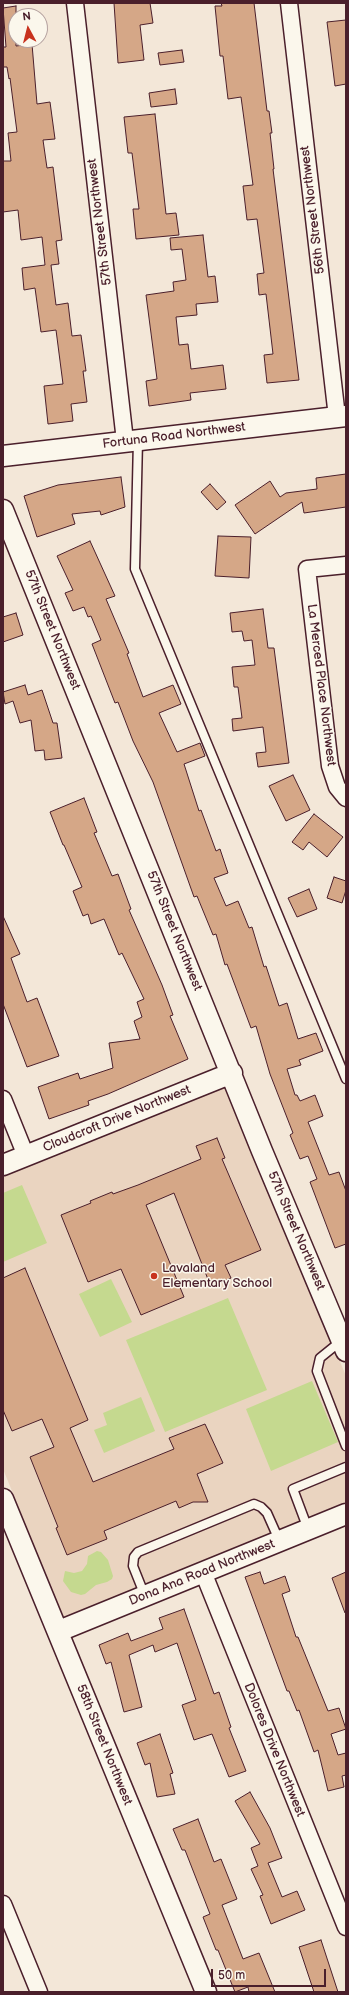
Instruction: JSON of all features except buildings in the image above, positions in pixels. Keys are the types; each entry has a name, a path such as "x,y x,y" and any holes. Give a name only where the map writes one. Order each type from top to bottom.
{"street":[{"name":"57th Street Northwest","path":"75,3 132,441"},
{"name":"56th Street Northwest","path":"289,3 342,416"},
{"name":"Fortuna Road Northwest","path":"3,456 342,416"},
{"name":"57th Street Northwest","path":"3,510 344,1346"},
{"name":"La Merced Place Northwest","path":"346,564 307,569 330,766 337,787 346,798"},
{"name":"Cloudcroft Drive Northwest","path":"3,1165 232,1073"},
{"path":"3,1099 26,1156"},
{"name":"58th Street Northwest","path":"3,1499 59,1631 206,1992"},
{"name":"Dona Ana Road Northwest","path":"59,1631 346,1514"},
{"name":"Dolores Drive Northwest","path":"203,1572 346,1927"},
{"path":"3,1904 39,1992"}],"lane":[{"path":"132,441 135,569 346,1079"},
{"path":"344,1346 320,1358 317,1371 346,1446"},
{"path":"308,1530 293,1489 346,1467"},
{"path":"145,1596 133,1566 134,1557 138,1552 254,1504 261,1507 266,1513 280,1541"}],"shaded area":[{"name":"Lavaland Elementary School","path":"226,1085 346,1376 346,1502 64,1618 3,1469 3,1175"}],"green space":[{"path":"22,1185 47,1243 3,1262 3,1193"},
{"path":"111,1279 132,1322 100,1337 79,1294"},
{"path":"228,1298 267,1390 165,1432 126,1340"},
{"path":"312,1381 338,1442 271,1471 246,1409"},
{"path":"141,1397 155,1431 104,1453 94,1430 107,1425 103,1413"},
{"path":"97,1551 101,1552 108,1560 113,1576 112,1579 96,1585 85,1594 81,1595 71,1592 63,1581 65,1571 74,1573 82,1571 87,1564 88,1556"}],"place":[{"name":"Lavaland Elementary School","path":"154,1276"}]}
